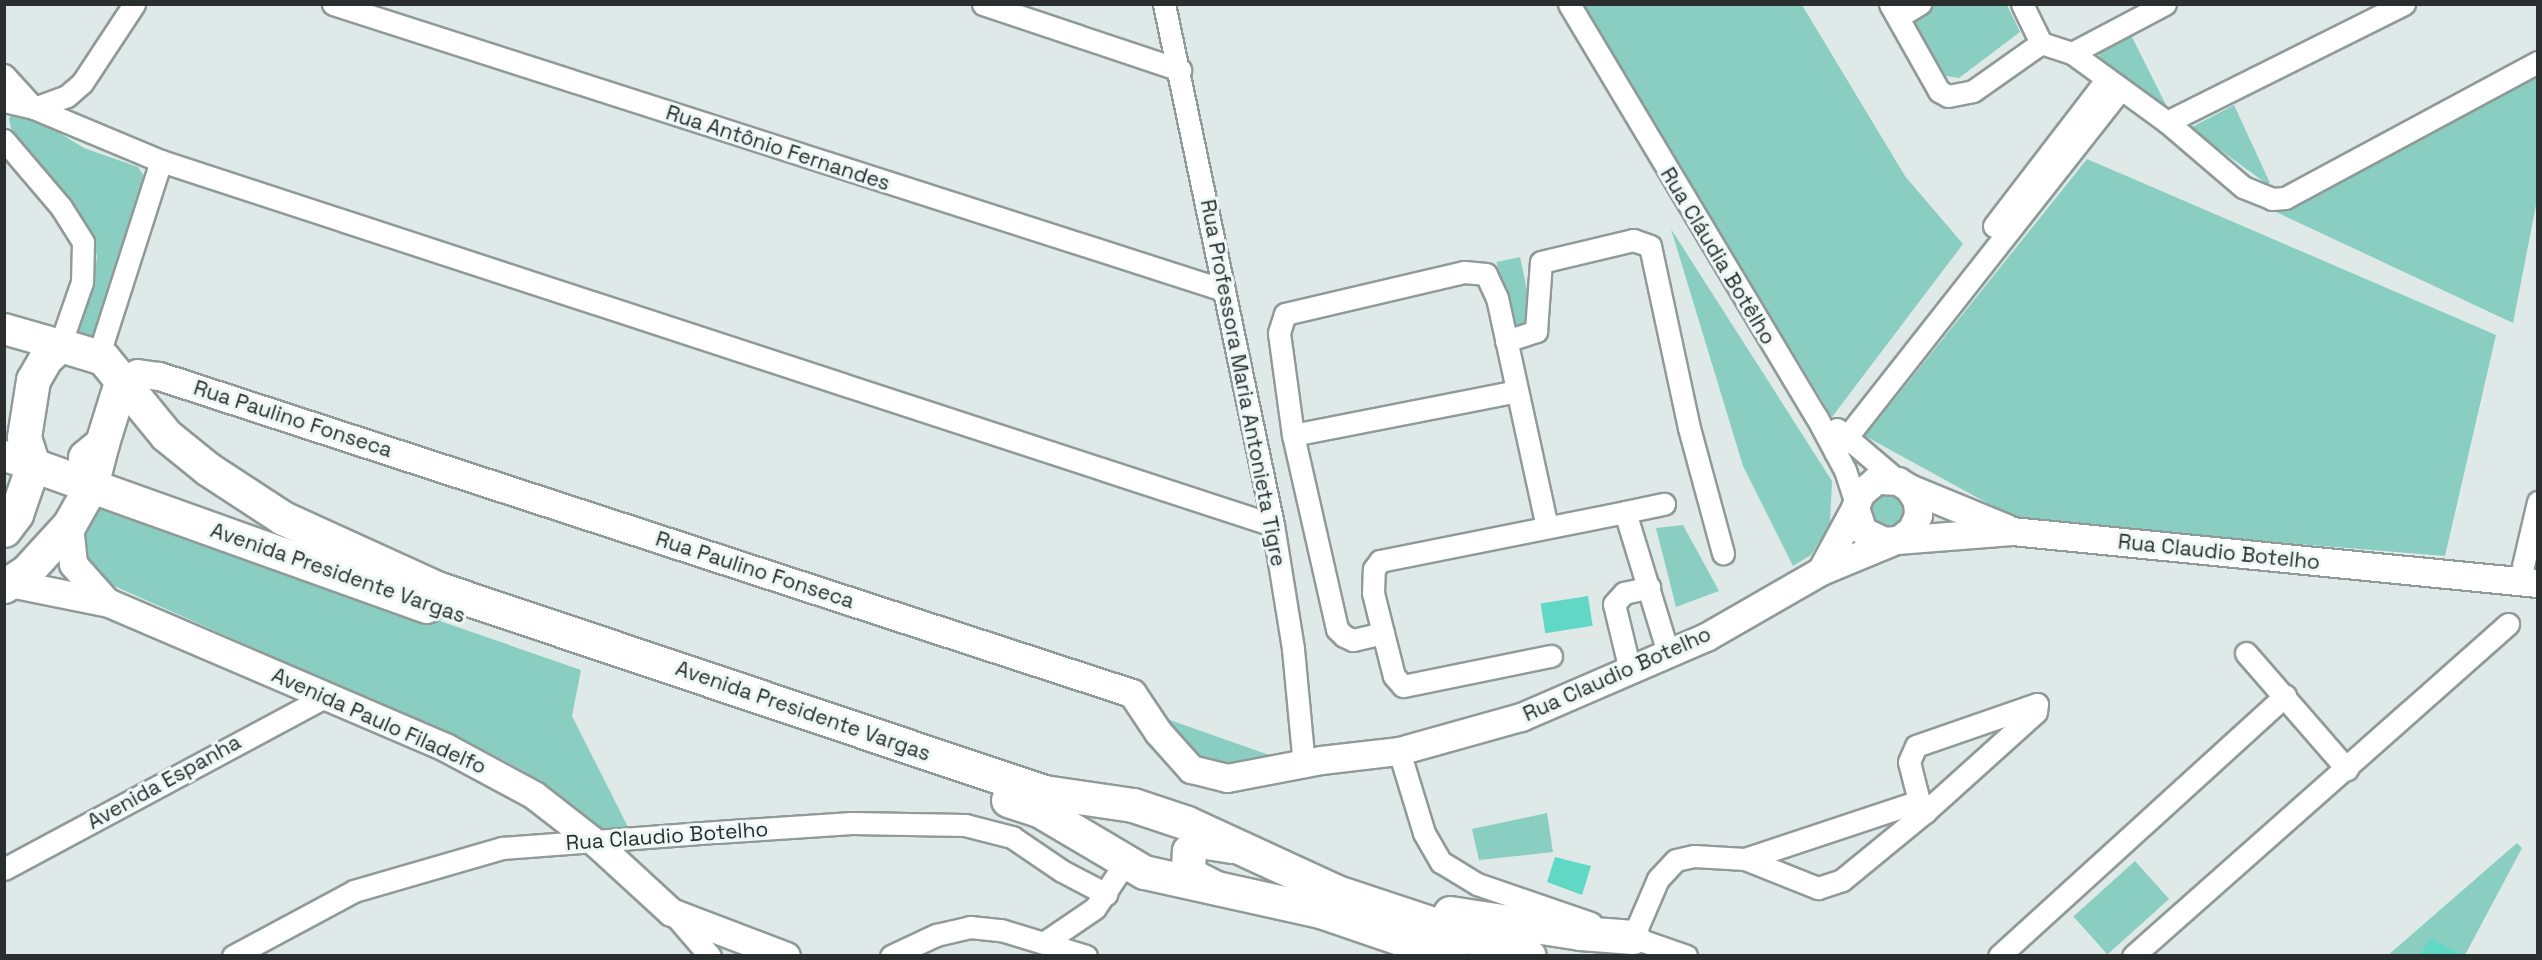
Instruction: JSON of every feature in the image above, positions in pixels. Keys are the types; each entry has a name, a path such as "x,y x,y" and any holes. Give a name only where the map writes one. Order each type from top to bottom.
{"main road":[{"path":"4,328 98,357"},
{"path":"4,530 16,514 19,460 33,380 45,359 60,345"},
{"name":"Avenida Presidente Vargas","path":"98,357 149,416 208,469 283,518 439,589 1044,792 1133,806 1176,819 1366,902 1529,956"},
{"path":"7,585 42,556 69,525 91,486 121,382"},
{"path":"19,460 69,463 85,457 102,443"},
{"name":"Avenida Presidente Vargas","path":"19,460 431,607 1039,810 1125,863 1179,882 1320,911 1452,956"},
{"path":"1232,894 1188,874 1189,851 1200,841 1212,841 1251,852"},
{"path":"1366,902 1580,933 1633,937"}],"street":[{"path":"34,108 74,92 134,4"},
{"name":"Rua Antônio Fernandes","path":"333,4 1224,290"},
{"path":"983,4 1180,70"},
{"name":"Rua Professora Maria Antonieta Tigre","path":"1164,4 1180,70 1273,525 1313,763"},
{"name":"Rua Cláudia Botêlho","path":"1569,4 1816,416 1838,440"},
{"path":"1920,4 1894,11 1940,91 1948,96 1973,91 2041,43"},
{"path":"2022,4 2041,43 2072,53 2167,122 2257,196 2285,198 2538,62"},
{"path":"2072,53 2165,4"},
{"path":"2167,122 2404,4"},
{"path":"4,75 34,108"},
{"path":"1838,440 2114,84"},
{"path":"74,92 81,129"},
{"path":"4,101 34,108 162,161 1273,525"},
{"path":"4,140 61,207 82,242 82,282 60,345"},
{"path":"98,357 162,161"},
{"path":"1506,342 1536,332 1541,262 1633,240 1650,246 1689,428 1723,554"},
{"path":"1383,633 1353,639 1336,629 1293,435 1279,333 1285,314 1464,272 1486,274 1497,298 1547,527"},
{"name":"Rua Paulino Fonseca","path":"121,382 137,373 159,376 1132,693 1191,769 1210,776 1227,778 1313,763"},
{"path":"149,416 140,398 142,386 159,376"},
{"path":"1293,435 1518,391"},
{"path":"1838,440 1903,484 2012,531"},
{"path":"1821,571 1855,506 1867,485 1876,480 1903,484 1917,501 1918,515 1912,529 1898,539 1884,542 1863,531 1855,506 1838,440"},
{"path":"2530,575 2538,502"},
{"path":"1551,656 1403,686 1394,676 1373,594 1374,569 1380,561 1664,504"},
{"path":"1625,512 1668,654"},
{"name":"Avenida Paulo Filadelfo","path":"69,525 73,564 83,580 109,603"},
{"name":"Rua Claudio Botelho","path":"1313,763 1399,751 1521,717 1706,637 1821,571 1898,539 2012,531 2530,575"},
{"name":"Avenida Paulo Filadelfo","path":"7,585 109,603 412,732 534,795 597,844 671,912 786,956"},
{"path":"1630,670 1614,604 1624,593 1648,587"},
{"path":"2133,956 2347,769 2508,624"},
{"path":"2246,653 2347,769"},
{"name":"Avenida Espanha","path":"4,869 324,696"},
{"path":"1999,956 2285,696"},
{"path":"1633,937 1658,879 1676,860 1694,856 1745,859 1818,888 1832,885 2036,712 2037,704 1916,746 1910,762 1922,807"},
{"path":"1399,751 1424,833 1441,862 1477,884 1686,956"},
{"path":"1745,859 1922,807"},
{"name":"Rua Claudio Botelho","path":"233,956 354,891 392,878 502,848 597,844 852,823 965,825 1012,837 1062,871 1106,894"},
{"path":"1045,942 1077,924 1106,894 1125,863"},
{"path":"671,912 710,956"},
{"path":"891,956 936,935 970,927 1045,942 1086,956"},
{"path":"926,956 936,935"}],"shaded area":[{"path":"1581,5 1802,5 1905,176 1963,244 1832,417"},
{"path":"1922,5 2007,5 2020,32 1959,78 1946,76 1909,18"},
{"path":"2128,29 2167,107 2101,59 2097,51"},
{"path":"2537,76 2537,200 2513,323 2276,212"},
{"path":"2234,105 2270,183 2267,184 2190,128"},
{"path":"16,111 30,115 84,148 138,167 144,176 93,343 74,338 95,272 97,256 93,241 70,200 11,128 9,118"},
{"path":"2087,159 2496,335 2445,556 2020,521 1865,436"},
{"path":"1671,229 1832,481 1830,524 1811,555 1793,566 1743,466"},
{"path":"1520,257 1534,322 1510,327 1497,262"},
{"path":"1871,489 1894,489 1907,509 1895,530 1865,528"},
{"path":"100,503 581,670 572,716 628,827 597,830 525,772 490,753 94,577 81,558 80,520"},
{"path":"1683,525 1719,591 1676,607 1656,528"},
{"path":"1588,596 1593,626 1545,633 1541,604"},
{"path":"1147,712 1286,761 1208,773"},
{"path":"1547,813 1553,852 1479,860 1472,829"},
{"path":"2517,843 2522,848 2465,955 2387,956"},
{"path":"1555,857 1591,866 1582,895 1547,882"},
{"path":"2135,861 2169,899 2107,954 2073,917"},
{"path":"2430,938 2461,954 2420,955"}]}
